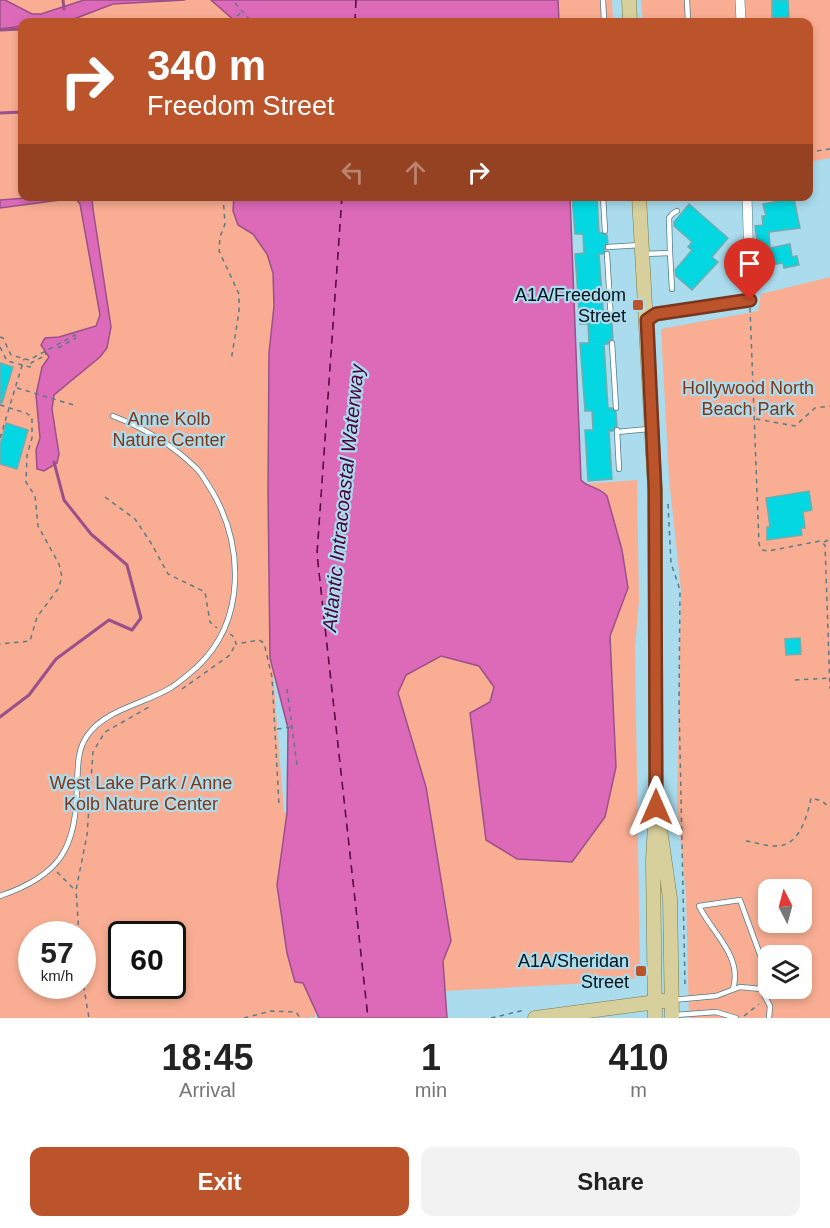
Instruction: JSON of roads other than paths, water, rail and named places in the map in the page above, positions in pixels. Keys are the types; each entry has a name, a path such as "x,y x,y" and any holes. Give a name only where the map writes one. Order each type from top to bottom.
{"main road":[{"path":"628,0 630,18"},
{"path":"639,201 655,489 656,807 653,861 656,1018"},
{"path":"648,1018 672,1017 670,898 656,807"},
{"path":"535,1018 672,1000"}],"street":[{"path":"740,0 741,18"},
{"path":"647,320 656,314 750,300 747,201"}],"lane":[{"path":"603,0 604,18"},
{"path":"687,0 688,18"},
{"path":"603,201 605,231"},
{"path":"672,289 669,218 677,211"},
{"path":"608,247 670,253"},
{"path":"607,254 611,320"},
{"path":"612,344 616,408"},
{"path":"0,896 35,881 52,868 69,845 76,810 80,753 93,727 171,688 199,665 223,630 235,592 236,572 229,531 219,504 199,470 151,433 113,416"},
{"path":"619,469 617,431 651,429"},
{"path":"734,989 735,966 725,945 706,920 699,906 740,900 758,949"},
{"path":"672,1000 716,996 740,987 758,989"},
{"path":"766,999 770,1006 769,1018"},
{"path":"672,1017 716,1012 736,1018"}],"water":[{"path":"0,0 5,0 32,14 41,14 84,0 185,0 113,4 77,18 18,18 18,27 0,29"},
{"path":"211,0 558,0 559,18 231,18"},
{"path":"18,199 18,201 52,201 0,208 0,200"},
{"path":"78,201 92,201 111,327 107,348 100,357 54,395 52,409 59,454 57,463 44,471 37,469 36,450 40,438 36,395 42,367 49,357 41,345 45,338 59,337 96,326 100,315 80,204"},
{"name":"Atlantic Intracoastal Waterway","path":"234,201 570,201 581,480 607,496 622,550 628,588 610,636 616,767 605,817 572,862 517,859 486,840 470,713 490,702 494,687 479,666 441,656 406,675 398,693 426,787 451,941 443,961 447,1018 319,1018 303,983 295,982 287,953 277,885 287,813 288,728 270,658 269,353 274,306 273,273 267,254 253,234 238,225 233,211"}],"waterway":[{"path":"63,0 64,9"},
{"path":"0,30 18,29"},
{"path":"0,113 18,112"},
{"path":"0,717 29,695 56,659 109,620 132,630 141,618 127,565 91,534 64,500 54,462"}],"place":[{"name":"A1A/Freedom Street","path":"638,305"},
{"name":"A1A/Sheridan Street","path":"641,971"}],"park label":[{"name":"Hollywood North Beach Park","path":"748,398"},
{"name":"Anne Kolb Nature Center","path":"169,429"},
{"name":"West Lake Park / Anne Kolb Nature Center","path":"141,793"}]}
